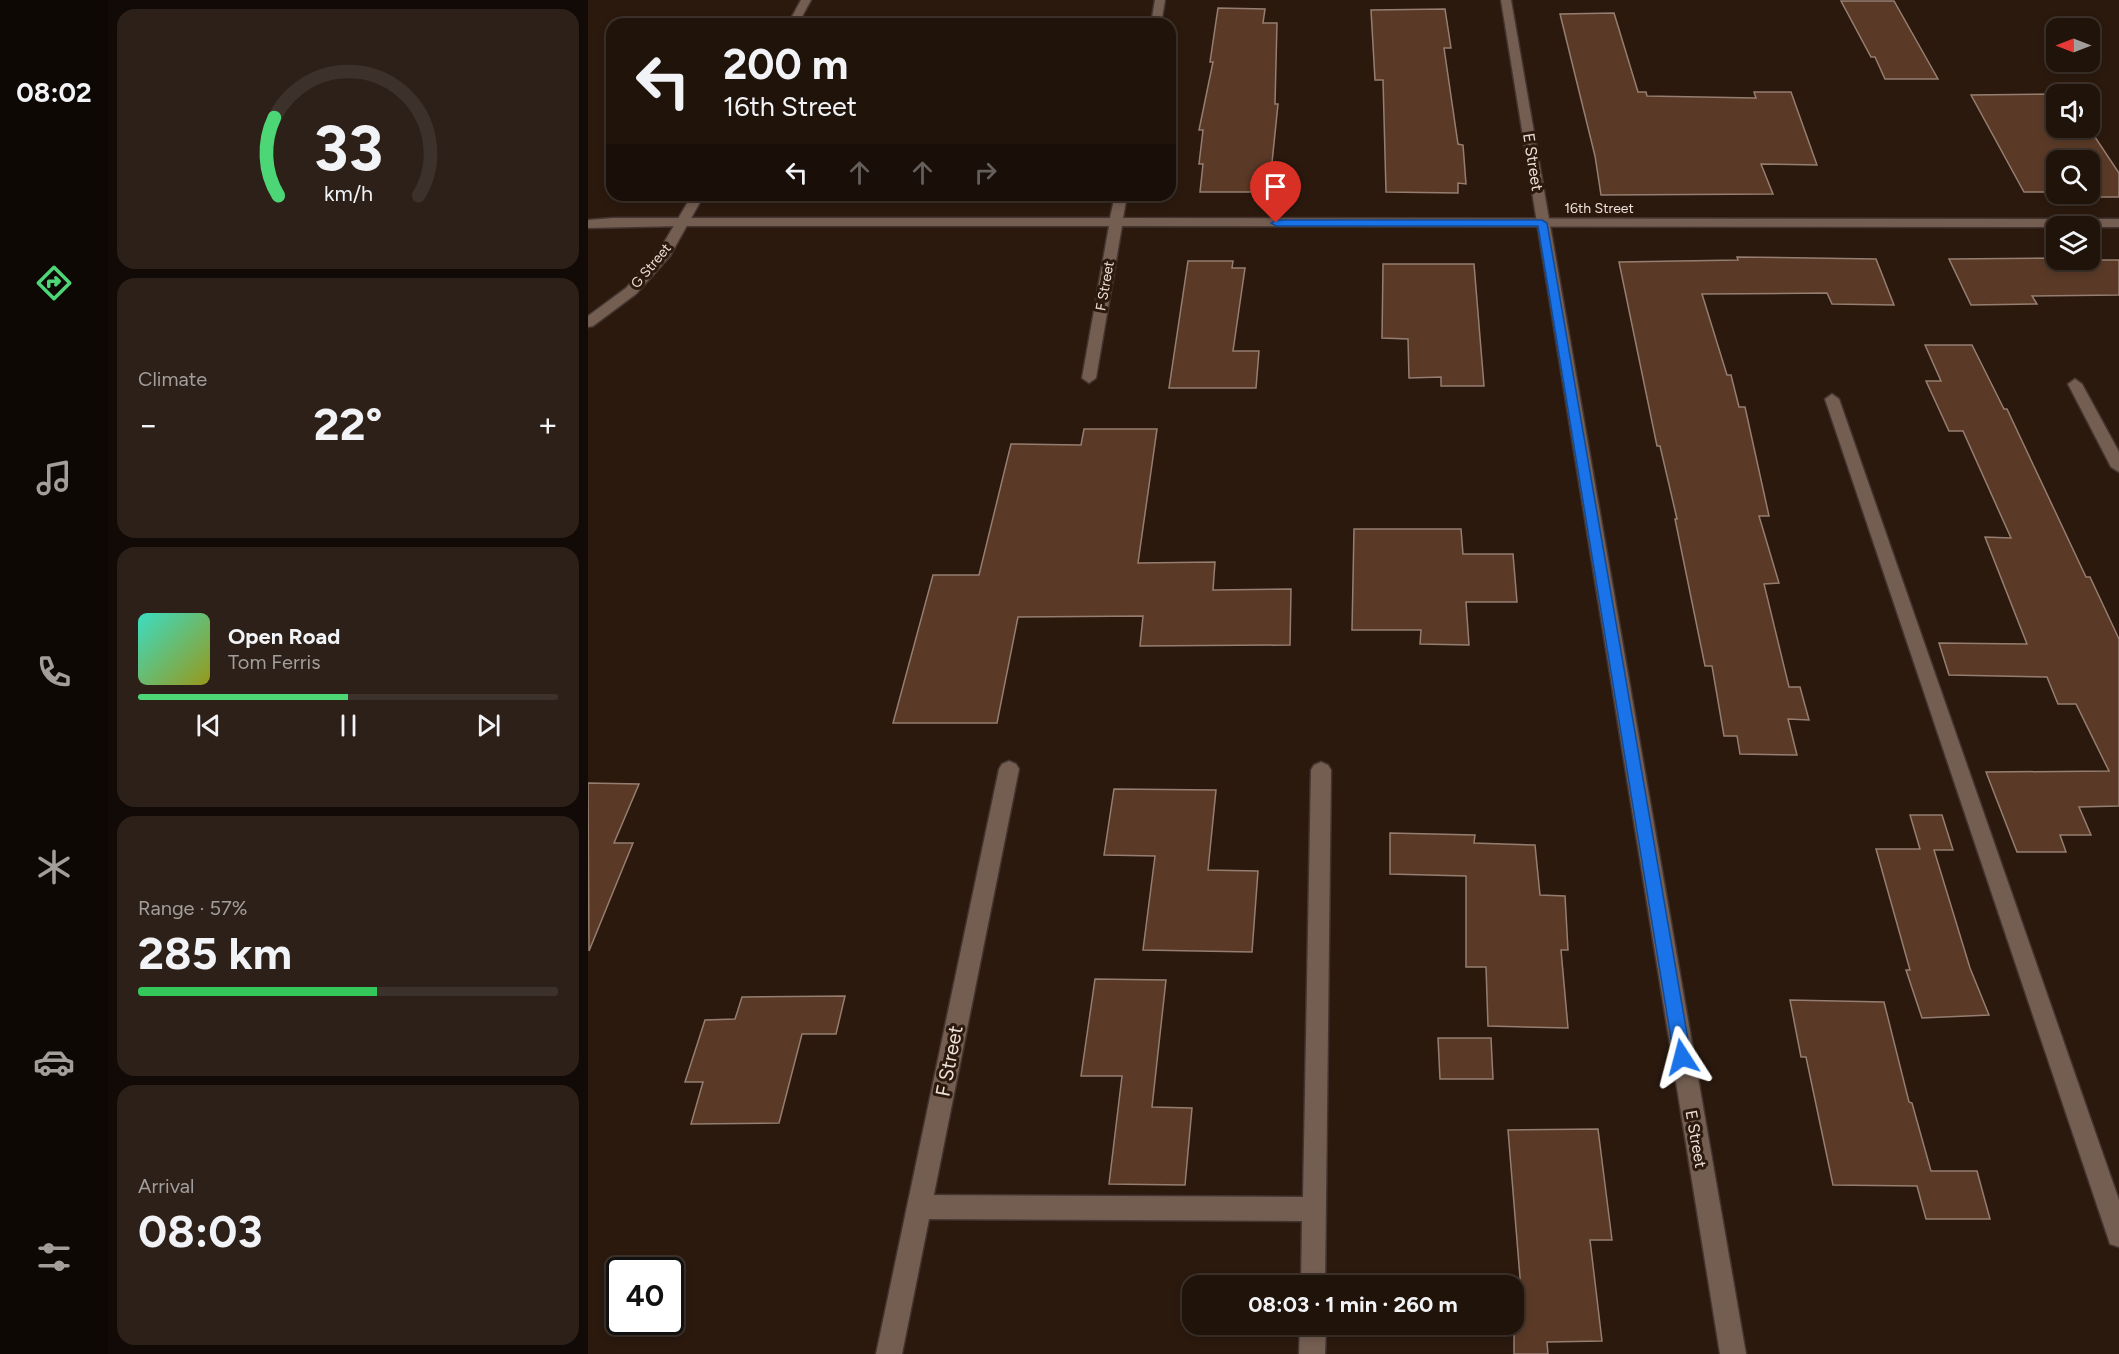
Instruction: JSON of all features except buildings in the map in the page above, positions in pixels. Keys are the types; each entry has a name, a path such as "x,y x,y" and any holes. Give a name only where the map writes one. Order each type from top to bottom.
{"street":[{"path":"796,18 806,0"},
{"path":"1157,18 1160,0"},
{"name":"E Street","path":"1506,0 1732,1354"},
{"name":"G Street","path":"588,323 631,291 665,253 695,201"},
{"name":"F Street","path":"1089,378 1120,201"},
{"name":"16th Street","path":"588,224 613,222 2119,223"},
{"path":"2075,384 2119,467"},
{"path":"1832,399 2119,1235"},
{"name":"F Street","path":"889,1354 1008,769"},
{"path":"1313,1275 1321,770"},
{"path":"919,1207 1313,1209"},
{"path":"1312,1354 1313,1335"}],"route":[{"path":"1276,223 1542,223 1682,1057"}]}
